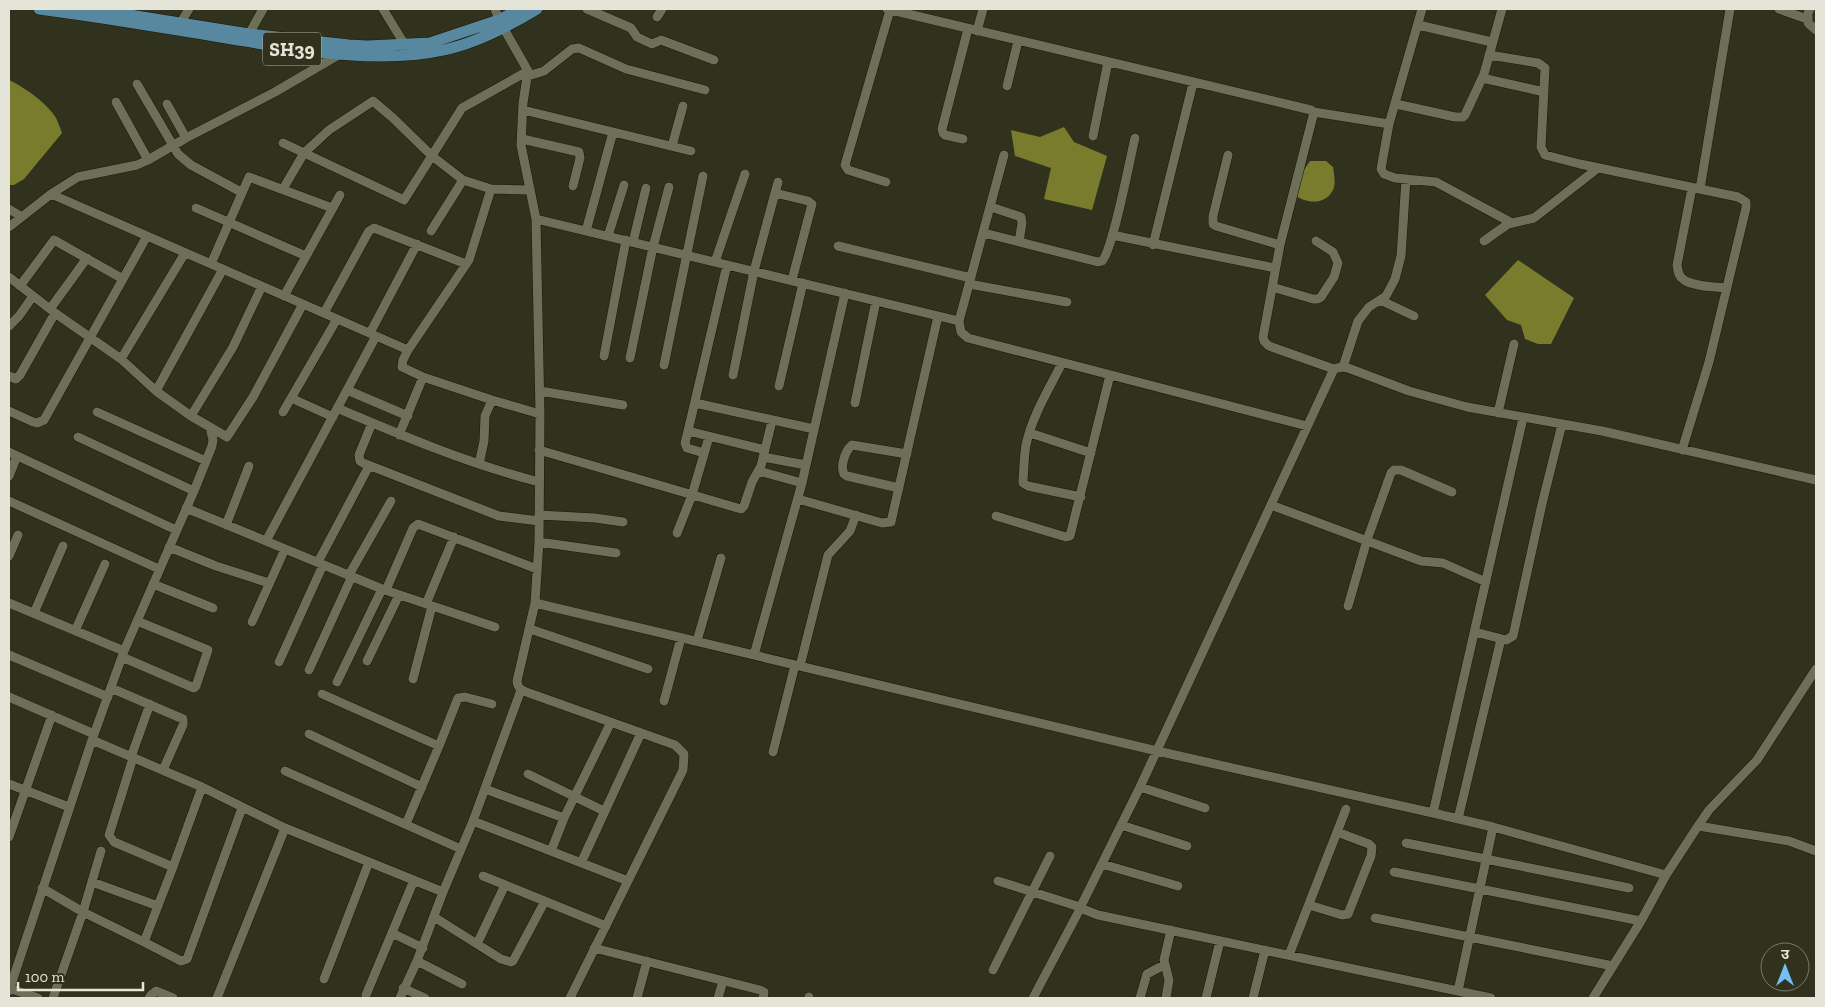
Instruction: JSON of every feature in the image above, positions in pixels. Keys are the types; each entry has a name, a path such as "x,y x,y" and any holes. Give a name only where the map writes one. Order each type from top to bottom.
{"main road":[{"name":"SH39","path":"39,9 293,49 400,55 445,50 537,9"},
{"name":"SH39","path":"92,9 249,34 349,45 430,43 501,24 519,9"}],"street":[{"path":"181,22 189,9"},
{"path":"249,34 263,9"},
{"path":"383,9 405,45"},
{"path":"496,9 501,24 528,74 523,110 522,154 536,218 540,391 539,542 535,603 518,687 521,690 675,746 684,754 682,770 570,998"},
{"path":"587,9 631,28 637,37 652,44 662,40 714,60"},
{"path":"886,182 848,170 845,166 888,9 1314,112 1389,124"},
{"path":"963,139 945,135 942,129 973,30 983,9"},
{"path":"1422,9 1389,124 1382,172 1388,176 1406,180 1436,182 1512,223"},
{"path":"1396,104 1463,117 1482,78 1502,9"},
{"path":"1726,288 1688,282 1679,275 1677,265 1696,189 1730,9"},
{"path":"1779,9 1807,19"},
{"path":"1810,9 1807,19 1808,23 1816,30"},
{"path":"1418,25 1492,42"},
{"path":"1008,86 1018,41"},
{"path":"283,144 402,200 406,198 462,108 528,74 544,71 572,49 579,48 626,69 705,90"},
{"path":"10,224 78,177 137,165 148,160 275,92 341,53"},
{"path":"1489,55 1543,65 1545,72 1542,152 1552,158 1738,198 1746,202 1709,362 1682,450"},
{"path":"1093,136 1108,62"},
{"path":"1482,78 1544,92"},
{"path":"1154,245 1193,82"},
{"path":"136,84 172,146 184,160 241,192"},
{"path":"282,189 304,153 329,130 373,100 432,156 463,180 491,189 529,190"},
{"path":"116,102 148,160"},
{"path":"166,104 186,138"},
{"path":"672,146 683,106"},
{"path":"523,110 691,151"},
{"path":"1314,112 1275,268 1263,332 1264,341 1270,346 1332,369 1343,367 1437,400 1523,418 1602,431 1816,480"},
{"path":"586,231 613,132"},
{"path":"984,233 1098,262 1105,258 1135,138"},
{"path":"522,139 579,152 580,158 573,186"},
{"path":"1004,155 959,321 960,332 968,338 1307,426"},
{"path":"1228,155 1213,216 1213,224 1280,245"},
{"path":"1484,241 1512,223 1534,218 1598,168"},
{"path":"715,262 745,174"},
{"path":"664,365 703,176"},
{"path":"211,264 249,177 332,208"},
{"path":"431,231 463,180"},
{"path":"1343,367 1358,321 1369,307 1386,296 1395,279 1401,256 1406,180"},
{"path":"733,375 754,272 778,182"},
{"path":"608,236 624,185"},
{"path":"630,358 653,247 669,187"},
{"path":"604,356 629,241 646,188"},
{"path":"491,189 466,264 408,350 402,367 423,377 540,414"},
{"path":"775,193 808,201 812,204 792,280"},
{"path":"51,194 408,350"},
{"path":"284,296 340,195"},
{"path":"196,208 306,256"},
{"path":"991,208 1021,217 1019,242"},
{"path":"9,209 22,217"},
{"path":"536,218 959,321"},
{"path":"324,313 371,229 377,228 466,264"},
{"path":"1112,235 1275,268"},
{"path":"9,411 33,422 41,422 147,236"},
{"path":"20,286 54,240 123,279"},
{"path":"1272,287 1314,299 1321,297 1339,266 1332,252 1316,241"},
{"path":"266,541 347,390 417,244"},
{"path":"838,246 970,280 1067,302"},
{"path":"121,359 185,253"},
{"path":"9,376 16,379 20,375 52,311 87,258"},
{"path":"704,453 686,448 685,443 727,265"},
{"path":"156,391 223,269"},
{"path":"9,277 52,311 121,359 156,391 225,437 229,436 253,397 303,304"},
{"path":"779,386 804,283"},
{"path":"191,416 233,347 262,286"},
{"path":"754,655 798,500 844,293"},
{"path":"9,326 33,296"},
{"path":"1380,300 1414,316"},
{"path":"854,402 876,301"},
{"path":"798,500 882,523 891,522 938,316"},
{"path":"283,412 337,319"},
{"path":"1498,413 1514,344"},
{"path":"1062,363 1039,408 1030,433 1025,449 1023,483 1028,486 1081,496"},
{"path":"1033,998 1140,787 1332,373 1332,369"},
{"path":"996,516 1068,537 1072,534 1110,375"},
{"path":"399,435 423,377"},
{"path":"347,390 408,416"},
{"path":"540,391 623,405"},
{"path":"291,398 333,417"},
{"path":"479,464 484,441 485,416 492,400"},
{"path":"695,403 814,429"},
{"path":"337,408 399,435 502,472 539,482"},
{"path":"97,412 206,461"},
{"path":"1432,813 1523,418"},
{"path":"539,450 741,509 744,506 752,482 759,471 772,421"},
{"path":"372,423 359,455 360,461 369,466 499,516 595,518 623,522"},
{"path":"1475,632 1501,639 1510,639 1513,636 1562,424"},
{"path":"38,998 9,989 69,807 123,654 213,443 210,428"},
{"path":"688,432 806,465"},
{"path":"1030,433 1091,453"},
{"path":"78,437 194,491"},
{"path":"677,533 692,495 709,437"},
{"path":"899,488 847,476 842,468 848,449 852,445 907,454"},
{"path":"9,476 13,454 176,530"},
{"path":"226,525 249,466"},
{"path":"279,662 321,564 369,466"},
{"path":"1348,606 1367,540 1391,473 1394,470 1401,470 1452,492"},
{"path":"759,471 802,483"},
{"path":"9,501 159,569"},
{"path":"309,670 350,576 391,501"},
{"path":"1271,505 1421,561 1443,563 1486,582"},
{"path":"186,508 399,595 495,627"},
{"path":"773,752 828,555 850,531 856,515"},
{"path":"337,682 416,525 423,525 537,569"},
{"path":"9,556 18,535"},
{"path":"414,679 429,605 454,537"},
{"path":"539,542 616,553"},
{"path":"34,613 63,546"},
{"path":"169,547 216,566 270,583"},
{"path":"252,622 285,549"},
{"path":"697,642 721,558"},
{"path":"75,631 105,564"},
{"path":"153,584 213,608"},
{"path":"367,661 399,595"},
{"path":"9,603 75,631 193,688 196,686 208,650 137,621"},
{"path":"535,603 1157,751 1493,827 1666,875"},
{"path":"530,629 648,669"},
{"path":"664,701 681,638"},
{"path":"1458,819 1501,639"},
{"path":"9,655 108,697"},
{"path":"1593,998 1641,921 1666,875 1698,826 1709,810 1757,760 1816,669"},
{"path":"111,688 180,717 183,721 163,770"},
{"path":"400,998 418,961 443,892 473,821 521,690"},
{"path":"322,694 439,746"},
{"path":"9,697 52,715 132,757 202,787 285,828 443,892"},
{"path":"406,824 458,698 465,697 492,704"},
{"path":"150,704 109,835 114,842 174,867"},
{"path":"9,837 52,715"},
{"path":"551,851 574,796 611,722"},
{"path":"581,863 641,733"},
{"path":"309,734 422,787"},
{"path":"285,771 462,848"},
{"path":"528,774 604,811"},
{"path":"9,784 69,807"},
{"path":"144,942 174,867 202,787"},
{"path":"1140,787 1205,808"},
{"path":"485,789 564,818"},
{"path":"42,888 83,912 181,961 187,959 242,808"},
{"path":"1289,956 1346,809"},
{"path":"473,821 628,881"},
{"path":"1121,825 1187,846"},
{"path":"1698,826 1790,841 1816,851"},
{"path":"1458,991 1493,827"},
{"path":"217,998 285,828"},
{"path":"1309,905 1342,915 1348,914 1371,856 1372,847 1369,844 1337,832"},
{"path":"1406,843 1630,888"},
{"path":"52,998 83,912 101,852"},
{"path":"993,970 1050,856"},
{"path":"324,979 369,862"},
{"path":"1102,864 1178,886"},
{"path":"1394,872 1641,921"},
{"path":"482,876 606,926"},
{"path":"366,995 414,880"},
{"path":"998,881 1098,915 1491,998"},
{"path":"92,882 158,906"},
{"path":"477,944 505,885"},
{"path":"434,916 506,962 513,961 545,902"},
{"path":"1374,918 1613,966"},
{"path":"1166,998 1169,980 1164,965 1171,930"},
{"path":"392,933 422,948"},
{"path":"1206,998 1220,941"},
{"path":"594,948 763,990 763,998"},
{"path":"1253,998 1265,950"},
{"path":"418,961 462,984"},
{"path":"637,998 647,961"},
{"path":"1140,998 1147,974 1164,965"},
{"path":"718,998 723,981"},
{"path":"404,988 425,998"},
{"path":"149,998 156,991 173,998"}],"shaded area":[{"path":"9,80 28,91 47,106 56,118 62,133 24,179 14,185 10,185"},
{"path":"1064,127 1074,142 1107,156 1092,210 1044,199 1051,168 1015,156 1011,130 1040,137"},
{"path":"1310,161 1326,161 1333,167 1334,188 1330,195 1321,201 1305,200 1295,195 1299,177"},
{"path":"1518,260 1574,298 1551,344 1538,344 1525,339 1521,325 1507,320 1485,295"}]}
